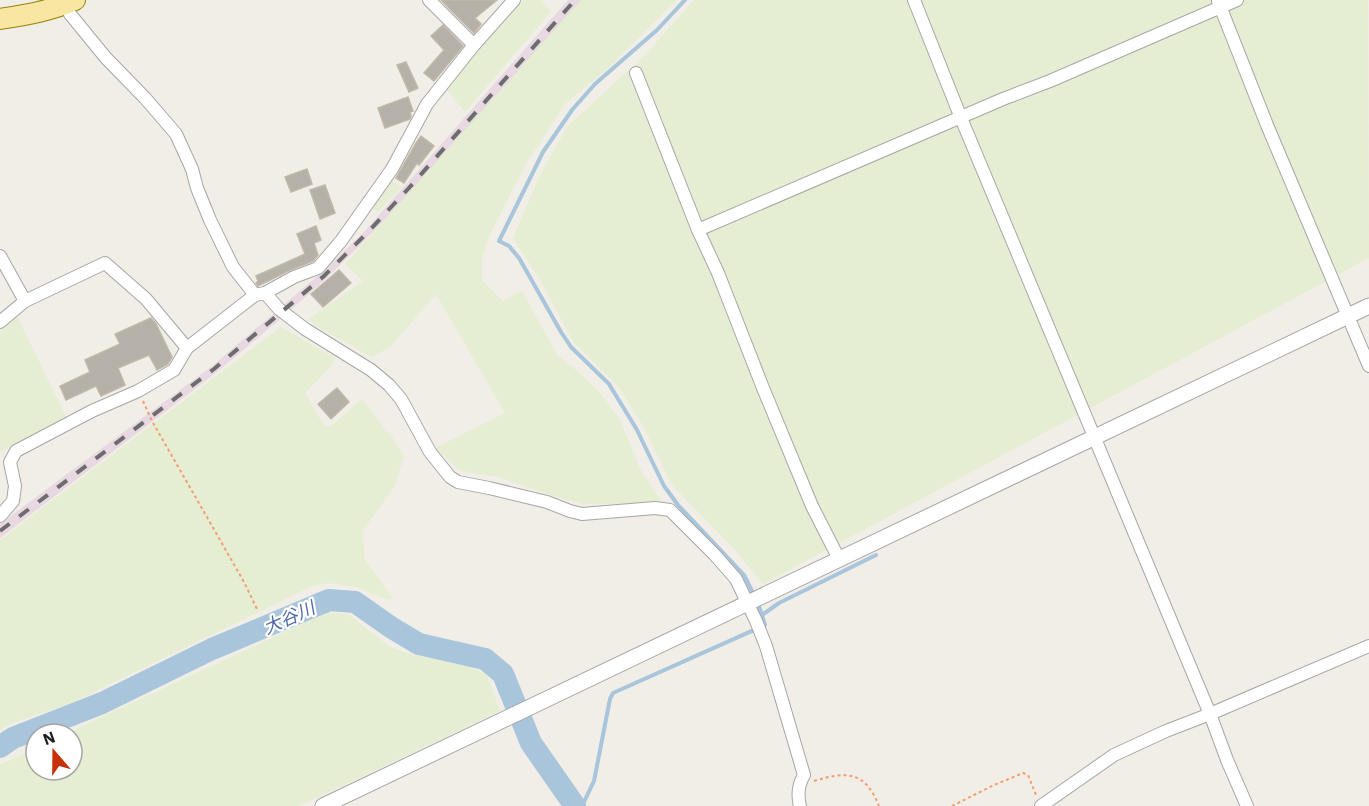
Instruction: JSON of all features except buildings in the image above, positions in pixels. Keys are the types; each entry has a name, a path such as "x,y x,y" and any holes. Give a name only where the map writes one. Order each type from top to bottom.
{"main road":[{"path":"0,20 70,2"}],"street":[{"path":"429,0 474,45"},
{"path":"0,516 13,501 15,486 10,462 16,451 92,411 138,391 174,370 187,348 260,294 318,268 341,241 393,169 427,104 474,45 514,0"},
{"path":"914,0 1247,806"},
{"path":"698,230 962,118 1219,3 1237,0"},
{"path":"70,2 70,14 106,58 176,134 192,169 210,220 233,267 260,294 305,329 371,370 389,385 401,399 430,452 450,477 458,482 547,502 582,513 655,508 670,510 714,554 753,600 756,621 804,775 798,786 800,806"},
{"path":"1219,3 1267,125 1369,366"},
{"path":"636,73 812,506 839,559"},
{"path":"0,256 25,301"},
{"path":"0,322 25,301 105,263 146,300 187,348"},
{"path":"323,806 1369,306"},
{"path":"1041,806 1114,755 1369,646"}],"path":[{"path":"138,391 152,422 244,582 256,609"},
{"path":"952,806 1023,773 1028,775 1041,806"},
{"path":"800,781 809,783 832,776 851,775 864,781 874,794 879,806"}],"shaded area":[{"path":"568,0 582,0 411,192 327,278 217,372 0,538 0,524 211,367 321,273 364,232"}],"green space":[{"path":"523,0 540,0 551,11 465,112 446,89"},
{"path":"581,0 677,0 608,68 565,104 526,164 490,234 482,257 482,280 503,301 522,291 557,355 600,393 620,420 640,469 661,501 641,504 582,504 498,477 461,471 435,448 505,413 436,294 390,347 371,357 313,324 309,319 363,281 345,264"},
{"path":"694,0 1368,0 1369,258 763,584 736,551 672,485 642,424 618,386 574,343 539,278 513,238 539,177 567,127 646,54"},
{"path":"392,181 402,187 378,212 372,208"},
{"path":"17,316 67,419 0,452 0,328"},
{"path":"281,327 335,358 329,368 305,393 324,426 331,426 362,399 404,456 395,486 363,530 365,560 393,598 388,600 356,587 328,583 310,587 69,704 12,723 0,730 0,540"},
{"path":"328,612 349,615 390,647 410,654 467,666 487,675 500,711 299,806 0,806 0,765 24,754 24,782 84,782 84,725"}],"waterway":[{"path":"685,0 657,30 595,84 572,110 543,152 499,241 509,246 519,258 571,347 609,384 637,430 664,486 678,505 744,575 755,597"},
{"path":"582,806 594,781 613,693 765,625 762,615 779,603 876,555"},
{"name":"大谷川","path":"0,747 13,738 102,703 212,649 329,600 355,602 419,644 485,659 503,674 531,743 575,806"},
{"path":"758,604 762,615"}],"railway":[{"path":"0,531 214,369 324,276 408,189 575,0"}]}
